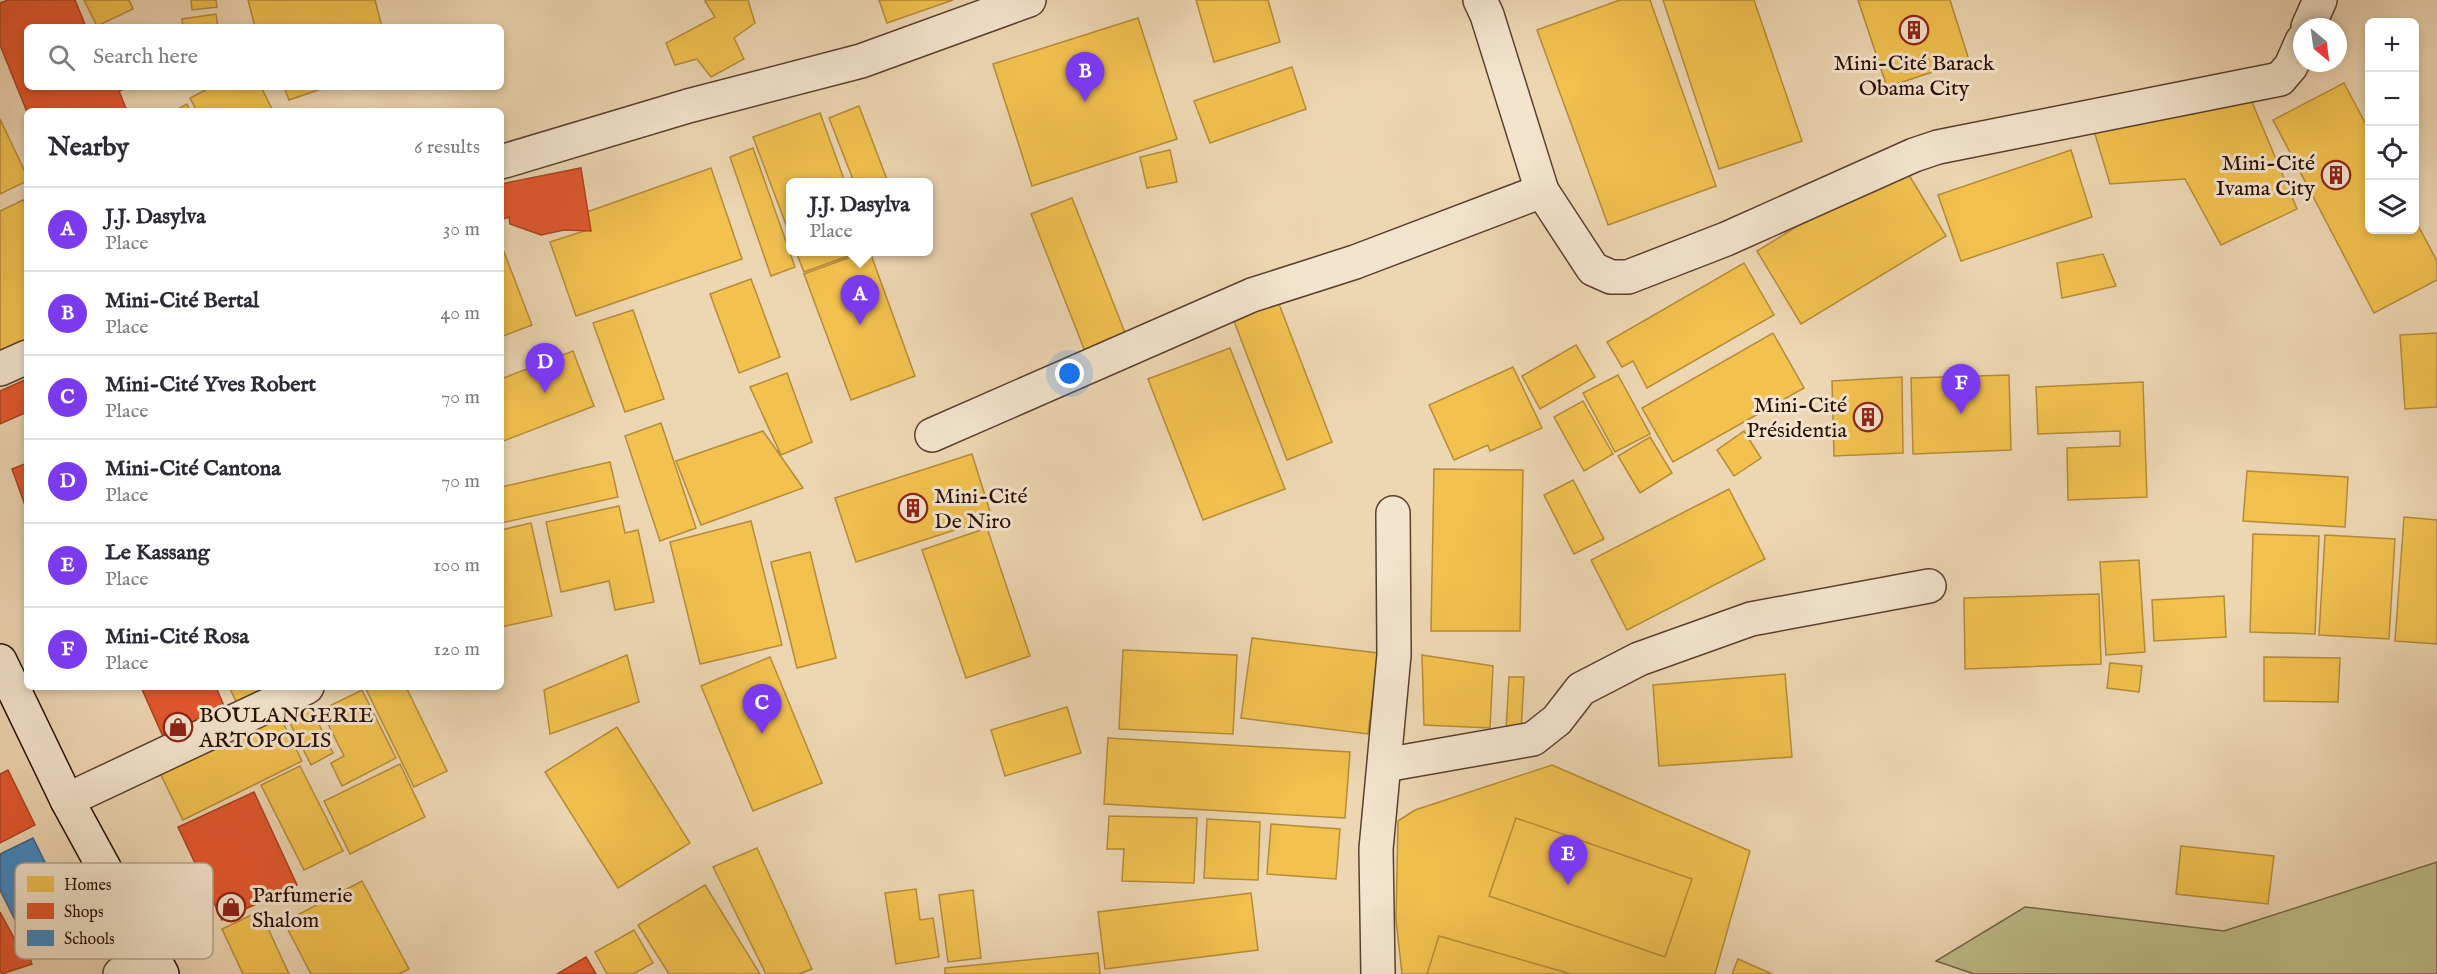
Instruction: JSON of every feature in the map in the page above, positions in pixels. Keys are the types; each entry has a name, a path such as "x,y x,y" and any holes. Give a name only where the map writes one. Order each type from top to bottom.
{"street":[{"path":"504,161 688,106 861,61 1029,0"},
{"path":"1480,0 1488,15 1542,191 1593,269 1611,277 1628,277 1726,239 1938,147 2280,79 2293,61"},
{"path":"2312,18 2320,0"},
{"path":"932,435 1251,295 1354,262 1542,191"},
{"path":"0,369 24,358"},
{"path":"1378,974 1376,849 1394,655 1393,513"},
{"path":"1385,765 1533,739 1557,720 1581,689 1639,659 1751,619 1929,586"},
{"path":"0,661 67,800 102,863"},
{"path":"67,800 301,690"},
{"path":"120,974 158,966"}],"shaded area":[{"path":"2437,862 2437,974 1974,974 1936,961 2025,907 2224,931"}],"building: Homes":[{"path":"84,0 129,0 133,9 101,24 96,24"},
{"path":"191,0 216,0 217,7 192,10"},
{"path":"248,0 375,0 381,24 254,24"},
{"path":"748,0 755,23 734,38 744,59 711,77 697,59 675,65 666,43 715,17 705,1"},
{"path":"879,0 953,0 887,23"},
{"path":"1196,0 1268,0 1280,42 1214,62"},
{"path":"1620,0 1650,0 1716,186 1608,225 1537,30"},
{"path":"1663,0 1754,0 1802,141 1719,169"},
{"name":"Mini-Cité Barack Obama City","path":"1858,0 1950,0 1969,60 1887,87"},
{"path":"216,14 218,24 183,24 182,19"},
{"path":"1138,18 1177,139 1032,186 993,64"},
{"path":"1292,67 1306,109 1210,143 1194,101"},
{"name":"Mini-Cité Ivama City","path":"2344,83 2365,123 2365,234 2419,234 2419,227 2437,261 2437,280 2374,313 2273,120"},
{"path":"205,90 262,90 272,108 195,108 190,98"},
{"path":"285,90 318,90 289,100"},
{"path":"2249,95 2297,209 2221,245 2185,179 2110,184 2092,124"},
{"path":"859,106 886,178 852,178 829,118"},
{"path":"820,113 844,178 786,178 786,225 753,137"},
{"path":"0,119 24,170 24,182 0,194"},
{"path":"753,148 786,242 786,256 791,256 795,267 771,276 730,157"},
{"path":"1170,150 1177,182 1147,188 1140,157"},
{"path":"2071,150 2092,217 1961,261 1938,195"},
{"path":"1901,162 1946,236 1801,324 1757,251"},
{"path":"711,168 742,259 576,316 550,242 590,229 584,213"},
{"path":"1072,198 1129,343 1088,359 1031,214"},
{"path":"23,200 24,202 24,345 0,357 0,211"},
{"path":"504,252 532,325 504,336"},
{"path":"2103,254 2116,286 2062,298 2057,263"},
{"path":"798,256 848,256 804,272"},
{"path":"853,256 871,256 915,376 851,400 804,274"},
{"path":"1744,263 1774,315 1647,388 1633,361 1622,367 1607,342"},
{"path":"751,279 780,357 739,373 710,294"},
{"path":"1274,291 1332,442 1287,460 1229,308"},
{"path":"633,310 664,399 625,412 593,323"},
{"path":"1773,333 1804,388 1673,462 1642,408"},
{"path":"2437,333 2437,407 2405,409 2400,335"},
{"path":"1576,345 1595,377 1540,409 1522,376"},
{"path":"1230,348 1285,489 1203,520 1148,379"},
{"path":"573,351 594,406 504,441 504,378"},
{"path":"1513,367 1542,428 1490,451 1488,445 1454,460 1429,405"},
{"path":"787,373 812,442 781,455 750,387"},
{"path":"1618,375 1650,434 1615,452 1583,393"},
{"path":"2009,375 2011,450 1913,454 1911,378"},
{"name":"Mini-Cité Présidentia","path":"1902,377 1903,453 1834,456 1832,381"},
{"path":"2143,382 2147,497 2068,500 2067,448 2120,446 2120,431 2038,434 2036,387"},
{"path":"1583,401 1613,454 1584,471 1554,417"},
{"path":"661,423 696,528 660,541 625,436"},
{"path":"763,431 803,488 701,525 676,461"},
{"path":"1744,431 1761,458 1734,476 1717,450"},
{"path":"1650,437 1672,473 1640,493 1618,456"},
{"name":"Mini-Cité De Niro","path":"972,454 992,518 856,562 835,498"},
{"path":"610,462 618,497 504,522 504,486"},
{"path":"1434,469 1523,470 1520,631 1431,631"},
{"path":"2247,471 2348,477 2345,527 2243,521"},
{"path":"1573,480 1604,539 1574,554 1544,495"},
{"path":"1729,489 1765,559 1627,630 1591,560"},
{"path":"619,506 625,533 638,530 654,602 615,610 609,581 561,592 546,522"},
{"path":"2404,517 2437,520 2437,644 2395,641"},
{"path":"751,521 782,645 700,664 670,542"},
{"path":"531,523 552,616 504,626 504,529"},
{"path":"987,528 1030,656 966,678 922,550"},
{"path":"2253,534 2319,536 2315,634 2250,632"},
{"path":"2325,535 2395,539 2389,639 2319,635"},
{"path":"810,552 836,658 797,668 771,562"},
{"path":"2139,560 2145,652 2106,655 2100,562"},
{"path":"2099,594 2101,664 1965,669 1964,598"},
{"path":"2224,596 2226,637 2154,641 2152,600"},
{"path":"1252,638 1378,653 1368,734 1241,718"},
{"path":"1123,650 1237,655 1233,734 1119,729"},
{"path":"627,655 639,702 550,734 544,690"},
{"path":"1422,655 1493,666 1490,728 1424,725"},
{"path":"770,657 822,783 753,811 701,686"},
{"path":"2264,657 2340,658 2338,702 2264,701"},
{"path":"2110,663 2142,666 2139,692 2107,688"},
{"path":"1785,674 1792,757 1659,766 1653,685"},
{"path":"1509,677 1524,677 1521,732 1506,731"},
{"path":"230,690 280,690 240,709"},
{"path":"362,690 396,758 342,786 331,763 344,756 321,710"},
{"path":"366,690 407,690 447,771 414,787"},
{"path":"308,702 333,753 311,765 285,713"},
{"path":"1067,707 1081,753 1005,776 991,730"},
{"path":"276,709 302,761 183,820 157,767"},
{"path":"617,727 690,843 618,888 545,772"},
{"path":"1108,738 1350,752 1345,818 1104,804"},
{"path":"400,764 425,817 350,854 324,801"},
{"path":"1552,765 1750,851 1715,974 1402,974 1396,920 1398,821 1415,810"},
{"path":"300,766 343,851 304,870 261,785"},
{"path":"1109,816 1197,818 1194,883 1122,881 1124,849 1107,849"},
{"path":"1516,818 1692,879 1665,957 1489,896"},
{"path":"1207,819 1260,822 1258,880 1204,878"},
{"path":"1271,824 1340,829 1336,879 1267,874"},
{"path":"2181,846 2274,856 2268,904 2176,894"},
{"path":"757,848 812,969 799,974 766,974 713,867"},
{"path":"362,881 409,969 399,974 311,974 284,922"},
{"path":"705,885 760,974 669,974 638,925"},
{"path":"916,889 920,920 933,918 939,957 896,964 885,893"},
{"path":"973,890 981,958 948,962 939,895"},
{"path":"1251,893 1258,950 1105,969 1098,912"},
{"path":"260,911 289,974 243,974 222,929"},
{"path":"634,930 653,963 633,974 607,974 595,952"},
{"path":"1439,936 1571,974 1427,974"},
{"path":"1098,953 1100,974 945,974 945,968"},
{"path":"1738,959 1772,974 1732,974"}],"building: Shops":[{"path":"8,0 75,0 85,24 24,24 24,90 122,90 119,91 126,108 25,108 0,45 0,3"},
{"path":"581,168 591,231 564,230 541,235 510,224 509,217 504,219 504,183"},
{"path":"24,380 24,413 0,424 0,391"},
{"path":"24,464 24,503 12,469"},
{"name":"BOULANGERIE ARTOPOLIS","path":"142,690 217,690 227,713 165,741"},
{"path":"8,770 35,825 0,843 0,774"},
{"path":"254,792 297,885 222,920 213,901 213,863 195,863 178,827"},
{"path":"0,912 15,940 15,959 30,959 32,964 2,974 0,971"},
{"path":"586,957 596,974 557,974"}],"building: Schools":[{"path":"33,838 46,863 15,863 15,920 0,890 0,854"}],"place":[{"name":"Mini-Cité Barack Obama City","path":"1914,30"},
{"name":"Mini-Cité Bertal","path":"1085,102"},
{"name":"Mini-Cité Ivama City","path":"2336,175"},
{"name":"J.J. Dasylva","path":"860,325"},
{"name":"Mini-Cité Cantona","path":"545,393"},
{"name":"Mini-Cité Rosa","path":"1961,414"},
{"name":"Mini-Cité Présidentia","path":"1868,417"},
{"name":"Mini-Cité De Niro","path":"913,508"},
{"name":"BOULANGERIE ARTOPOLIS","path":"178,727"},
{"name":"Mini-Cité Yves Robert","path":"762,734"},
{"name":"Le Kassang","path":"1568,885"},
{"name":"Parfumerie Shalom","path":"231,907"}]}
